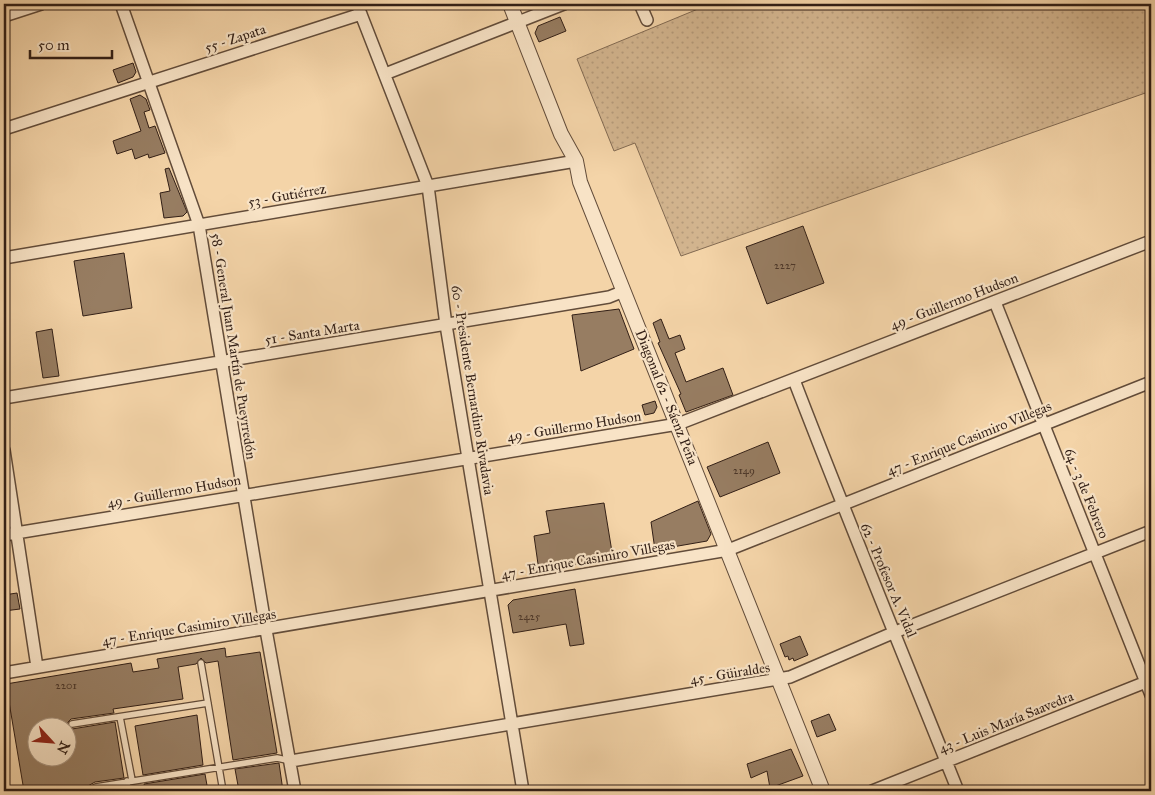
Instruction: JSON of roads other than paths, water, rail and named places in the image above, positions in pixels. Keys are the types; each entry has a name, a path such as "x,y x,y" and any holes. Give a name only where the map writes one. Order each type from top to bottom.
{"street":[{"path":"4,16 41,4"},
{"name":"58 - General Juan Martín de Pueyrredón","path":"121,4 199,225 266,630 295,791"},
{"name":"Diagonal 62 - Sáenz Peña","path":"510,4 561,134 576,161 580,182 823,791"},
{"path":"384,74 564,4"},
{"path":"640,4 646,20"},
{"name":"55 - Zapata","path":"4,129 359,9"},
{"name":"60 - Presidente Bernardino Rivadavia","path":"359,9 428,186 446,326 524,791"},
{"name":"53 - Gutiérrez","path":"4,258 576,161"},
{"name":"49 - Guillermo Hudson","path":"4,536 243,494 678,424 1151,241"},
{"name":"51 - Santa Marta","path":"4,398 446,326 609,297 624,291"},
{"name":"64 - 3 de Febrero","path":"995,302 1095,553 1149,681 1151,695"},
{"name":"62 - Profesor A. Vidal","path":"794,380 842,506 895,632 958,791"},
{"name":"47 - Enrique Casimiro Villegas","path":"4,673 728,550 1151,382"},
{"path":"4,450 38,667"},
{"name":"45 - Güiraldes","path":"291,761 790,677 895,632 1151,531"},
{"name":"43 - Luis María Saavedra","path":"872,791 1149,681"}],"lane":[{"path":"201,663 223,791"},
{"path":"78,723 208,703"},
{"path":"120,717 129,781 128,791"},
{"path":"88,791 96,787 219,766 277,758 291,761"}]}
